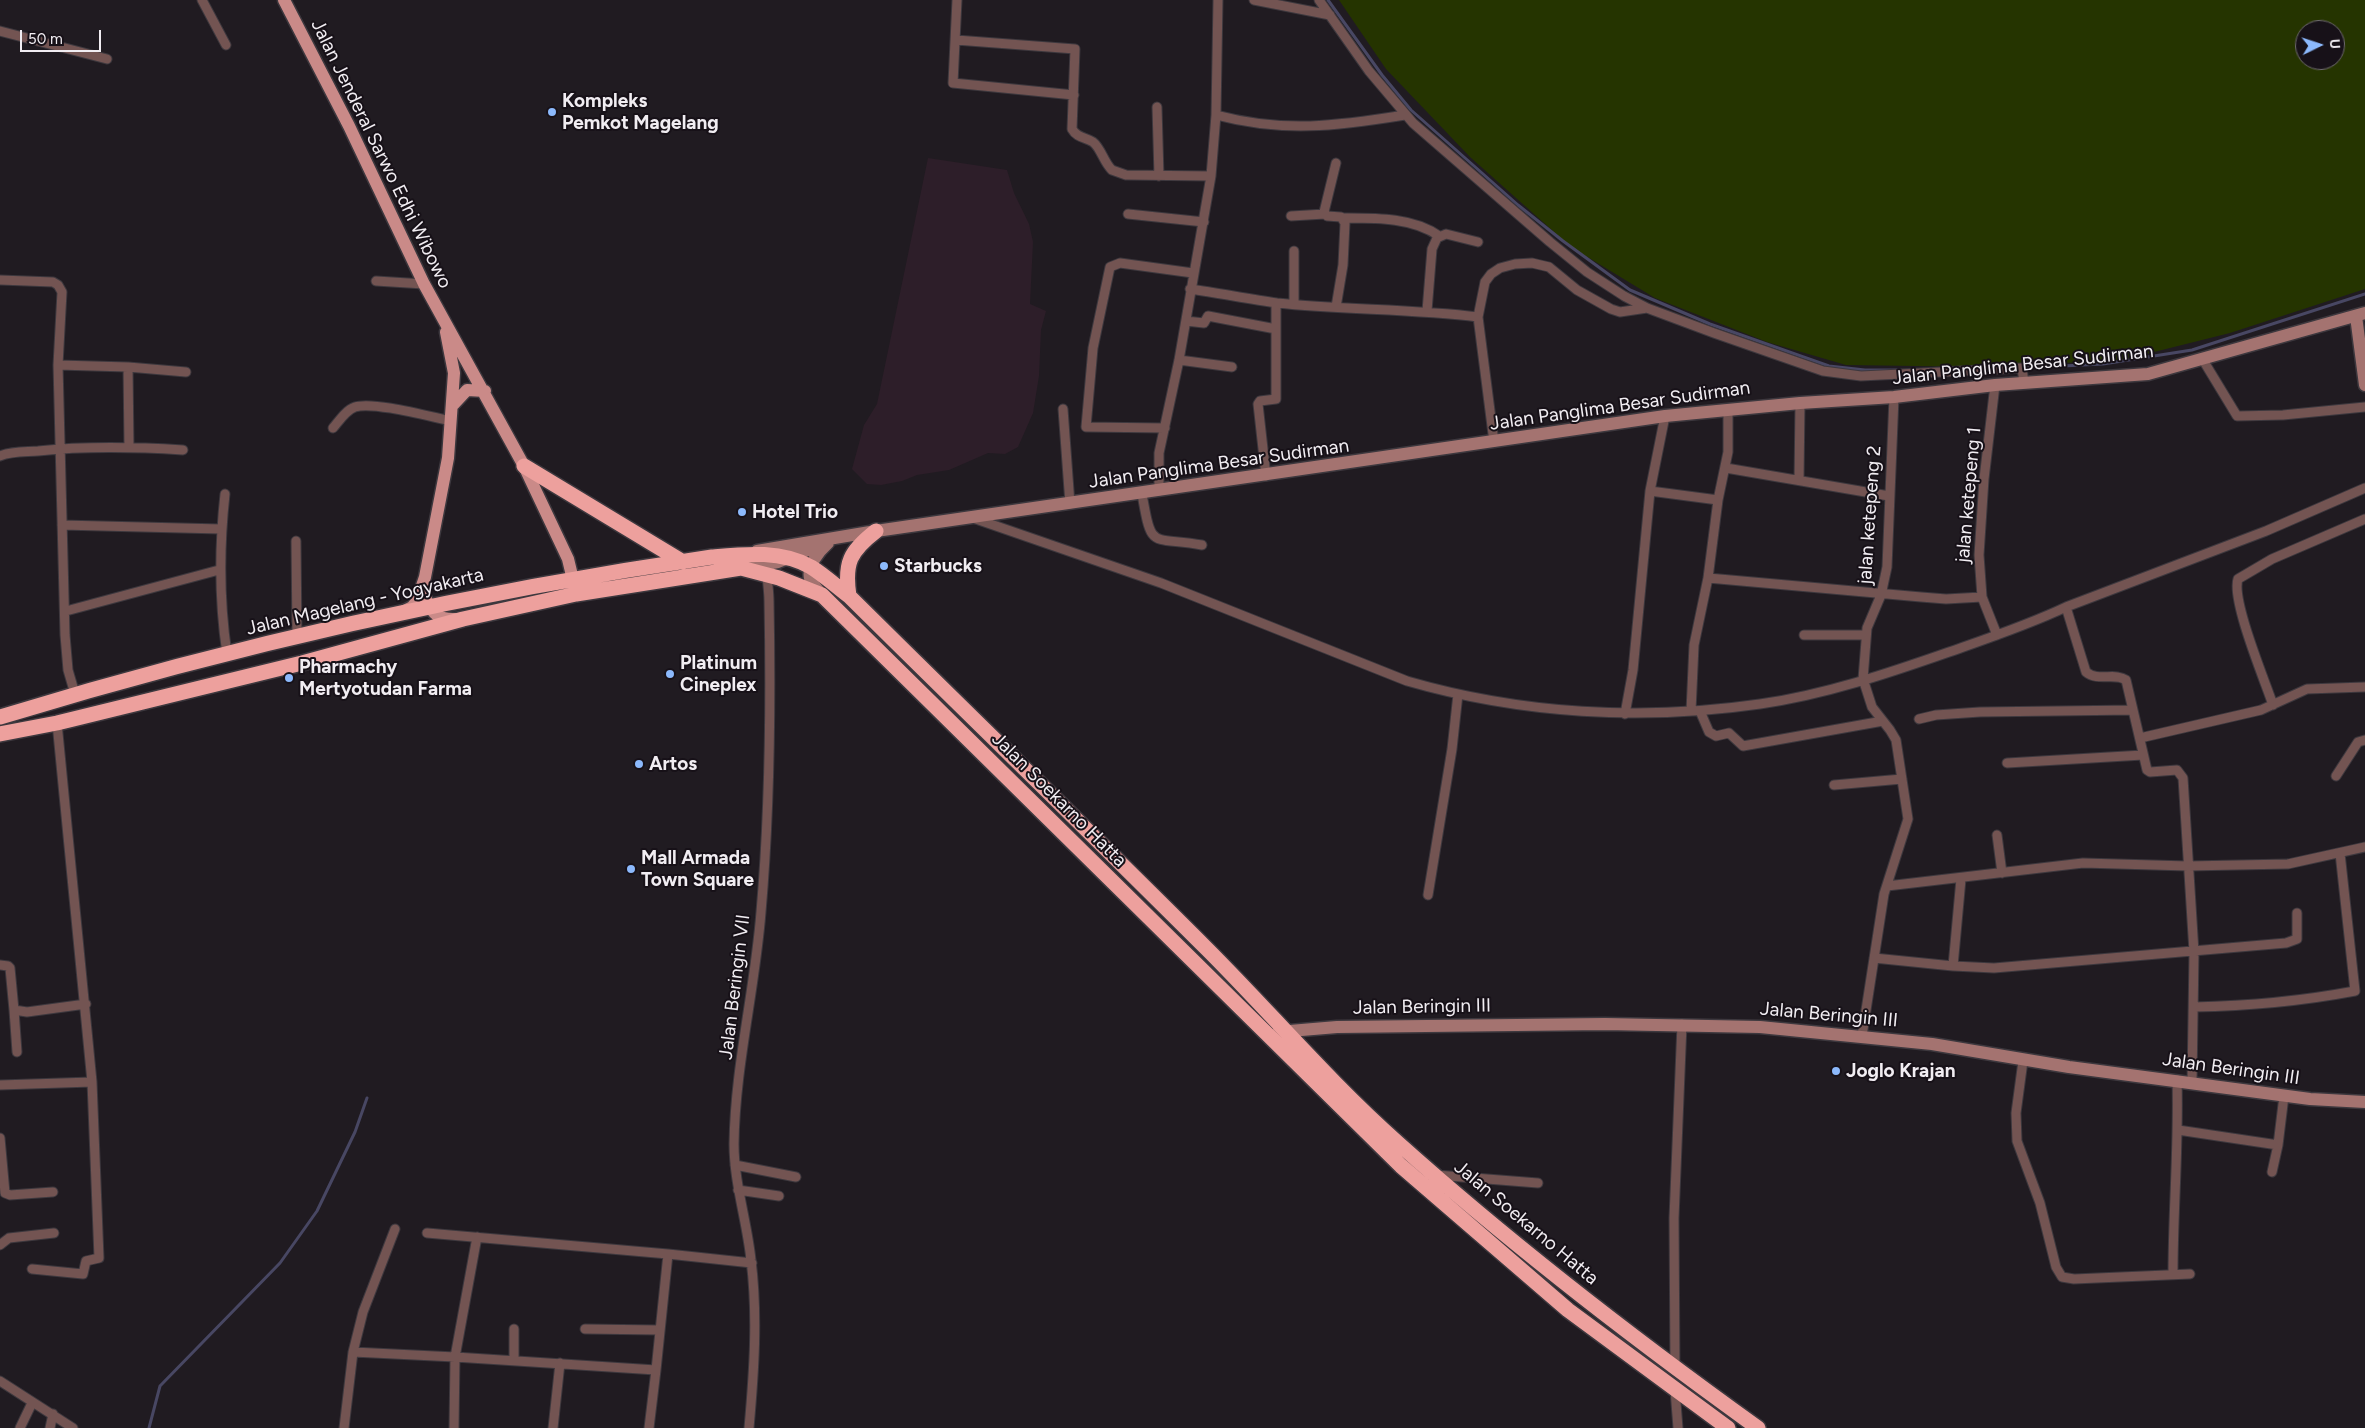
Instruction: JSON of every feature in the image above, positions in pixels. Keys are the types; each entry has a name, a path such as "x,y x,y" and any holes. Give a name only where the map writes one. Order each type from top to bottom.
{"highway":[{"path":"524,466 683,562"},
{"path":"849,596 846,576 851,555 859,545 876,531"},
{"name":"Jalan Soekarno Hatta","path":"768,561 791,558 812,568 849,596 1199,941 1366,1114 1584,1298 1675,1368 1758,1428"},
{"path":"743,561 768,561 822,595"},
{"name":"Jalan Magelang - Yogyakarta","path":"0,734 57,723 302,663 575,587 683,562 743,561"},
{"name":"Jalan Magelang - Yogyakarta","path":"0,718 76,694 227,654 429,606 575,587 743,561"},
{"name":"Jalan Soekarno Hatta","path":"822,595 1004,772 1368,1135 1459,1217 1568,1310 1728,1428"},
{"path":"1004,772 1016,762"}],"main road":[{"name":"Jalan Jenderal Sarwo Edhi Wibowo","path":"284,0 346,120 424,284 445,324 485,391 524,466 568,559 575,587"},
{"name":"Jalan Panglima Besar Sudirman","path":"832,540 876,531 1266,476 1665,416 1800,403 1894,397 1995,385 2148,374 2360,315"},
{"path":"2360,315 2365,384"},
{"name":"Jalan Jenderal Sarwo Edhi Wibowo","path":"394,614 412,607 420,595 448,458 454,373 445,324"},
{"path":"453,404 467,390 485,391"},
{"path":"791,558 832,540"},
{"path":"743,561 768,561 832,540"},
{"path":"822,595 810,577 817,555 832,540"},
{"name":"Jalan Jenderal Sarwo Edhi Wibowo","path":"425,577 425,593 429,606"},
{"path":"429,606 439,618 463,619"},
{"name":"Jalan Beringin III","path":"1284,1031 1337,1027 1682,1024 1769,1028 1932,1044 2023,1060 2284,1096 2365,1102"},
{"path":"1267,1034 1284,1031"}],"street":[{"path":"202,0 226,45"},
{"path":"958,0 953,83 1074,95"},
{"path":"1159,491 1159,453 1180,360 1190,288 1204,222 1211,176 1216,115 1218,0"},
{"path":"1254,0 1330,15"},
{"path":"1319,0 1369,71 1405,115 1486,188 1587,272 1624,296 1647,308 1823,372 1861,376 2022,368 2024,383"},
{"path":"0,31 108,59"},
{"path":"956,40 1076,49 1072,129 1079,137 1093,142 1112,170 1120,174 1211,176"},
{"path":"1157,107 1159,176"},
{"path":"1216,115 1257,124 1302,127 1330,126 1405,115"},
{"path":"1325,214 1336,163"},
{"path":"1128,214 1204,222"},
{"path":"1291,216 1325,214 1342,218 1406,222 1430,230 1439,236"},
{"path":"1336,307 1343,264 1344,223 1342,218"},
{"path":"1427,311 1432,249 1439,236 1446,234 1478,242"},
{"path":"1294,251 1294,304"},
{"path":"1165,428 1086,427 1086,402 1097,325 1110,267 1114,264 1120,262 1193,272"},
{"path":"1494,442 1478,317 1485,282 1500,268 1515,264 1532,263 1549,266 1577,290 1611,309 1620,312 1647,308"},
{"path":"0,280 47,281 56,284 60,288 62,298 58,365 66,652 72,684 76,694"},
{"path":"376,281 424,284"},
{"path":"1190,288 1294,304 1427,311 1478,317"},
{"path":"1266,476 1258,404 1260,401 1276,399 1276,302"},
{"path":"1186,321 1204,323 1208,316 1276,329"},
{"path":"1180,360 1232,367"},
{"path":"2203,360 2233,411 2240,416 2283,415 2365,407"},
{"path":"58,365 128,367 186,372"},
{"path":"128,367 129,447"},
{"name":"jalan ketepeng 1","path":"1995,385 1980,518 1979,578 1982,597 1997,635"},
{"name":"jalan ketepeng 2","path":"1862,1036 1887,886 1907,825 1908,812 1896,740 1868,700 1863,679 1866,635 1881,594 1887,567 1894,397"},
{"path":"1799,480 1800,403"},
{"path":"333,428 349,410 362,406 381,407 451,421"},
{"path":"1063,409 1070,504"},
{"path":"1728,410 1726,468 1718,500 1708,578 1694,645 1696,711 1709,732 1716,736 1729,734 1743,746 1883,721"},
{"path":"1625,714 1633,670 1650,491 1665,416"},
{"path":"0,456 9,453 60,449 129,447 183,450"},
{"path":"1726,468 1889,496"},
{"path":"972,518 1162,583 1407,681 1458,694 1573,711 1625,714 1696,711 1761,704 1792,698 1863,679 2035,622 2066,607 2266,531 2365,488"},
{"path":"1650,491 1718,500"},
{"path":"226,494 221,529 219,570 221,614 227,654"},
{"path":"1142,494 1148,528 1152,536 1161,540 1202,545"},
{"path":"2272,705 2239,608 2237,582 2242,575 2272,559 2365,519"},
{"path":"62,524 221,529"},
{"path":"296,541 297,637"},
{"name":"Jalan Beringin VII","path":"749,1428 756,1339 752,1263 735,1165 735,1118 760,936 763,890 769,695 768,561"},
{"path":"66,611 219,570"},
{"path":"1708,578 1946,599 1982,597"},
{"path":"2066,607 2086,672 2096,677 2126,679 2143,755 2149,771 2175,769 2182,774 2194,952 2192,1082"},
{"path":"1804,635 1866,635"},
{"path":"2140,738 2239,716 2272,705 2307,689 2365,687"},
{"path":"1428,895 1452,749 1458,694"},
{"path":"1919,719 1936,714 1980,712 2133,710"},
{"path":"32,1269 83,1274 86,1261 99,1258 92,1082 86,1004 57,723"},
{"path":"2336,776 2358,742 2365,740"},
{"path":"2007,763 2143,755"},
{"path":"1834,786 1902,779"},
{"path":"1997,835 2002,873"},
{"path":"1887,886 1961,879 2083,863 2188,866 2288,864 2365,846"},
{"path":"2194,1007 2282,1003 2360,990 2340,853"},
{"path":"1954,966 1961,879"},
{"path":"1874,958 1954,966 2021,966 2194,952 2296,941 2297,913"},
{"path":"0,965 10,968 17,1052"},
{"path":"14,1010 27,1012 86,1004"},
{"path":"1675,1368 1674,1218 1682,1024"},
{"path":"2023,1060 2016,1112 2016,1141 2040,1203 2059,1273 2065,1278 2074,1279 2173,1273 2190,1274"},
{"path":"2173,1273 2173,1227 2178,1130 2177,1080"},
{"path":"0,1086 92,1082"},
{"path":"2272,1172 2278,1145 2284,1096"},
{"path":"2178,1130 2278,1145"},
{"path":"0,1138 5,1193 10,1195 54,1192"},
{"path":"735,1165 796,1177"},
{"path":"1436,1175 1538,1183"},
{"path":"738,1190 779,1196"},
{"path":"344,1428 354,1352 363,1312 394,1230"},
{"path":"427,1233 752,1263"},
{"path":"0,1245 10,1238 54,1234"},
{"path":"454,1428 456,1356 478,1237"},
{"path":"648,1428 668,1254"},
{"path":"514,1329 514,1359"},
{"path":"585,1329 659,1330"},
{"path":"354,1352 514,1359 656,1370"},
{"path":"554,1428 560,1363"},
{"path":"0,1381 74,1428"},
{"path":"1675,1390 1678,1428"},
{"path":"20,1428 32,1402"},
{"path":"50,1428 53,1414"}],"shaded area":[{"path":"928,158 1007,170 1014,193 1029,224 1033,242 1030,304 1046,311 1041,330 1039,376 1033,413 1018,447 1005,454 988,453 949,470 917,475 902,481 881,485 867,484 852,469 864,425 877,404"}],"green space":[{"path":"1339,0 2365,0 2365,289 2230,333 2122,360 1985,367 1846,365 1767,342 1655,298 1571,247 1470,157 1386,69"}],"waterway":[{"path":"1328,0 1382,75 1411,110 1518,205 1630,290 1710,324 1829,366 1865,370 1901,370"},
{"path":"2022,368 2103,364 2192,350 2365,294"},
{"path":"149,1428 160,1386 280,1263 317,1211 355,1132 367,1098"}],"place":[{"name":"Kompleks Pemkot Magelang","path":"552,112"},
{"name":"Hotel Trio","path":"742,512"},
{"name":"Starbucks","path":"884,566"},
{"name":"Platinum Cineplex","path":"670,674"},
{"name":"Pharmachy Mertyotudan Farma","path":"289,678"},
{"name":"Artos","path":"639,764"},
{"name":"Mall Armada Town Square","path":"631,869"},
{"name":"Joglo Krajan","path":"1836,1071"}]}
